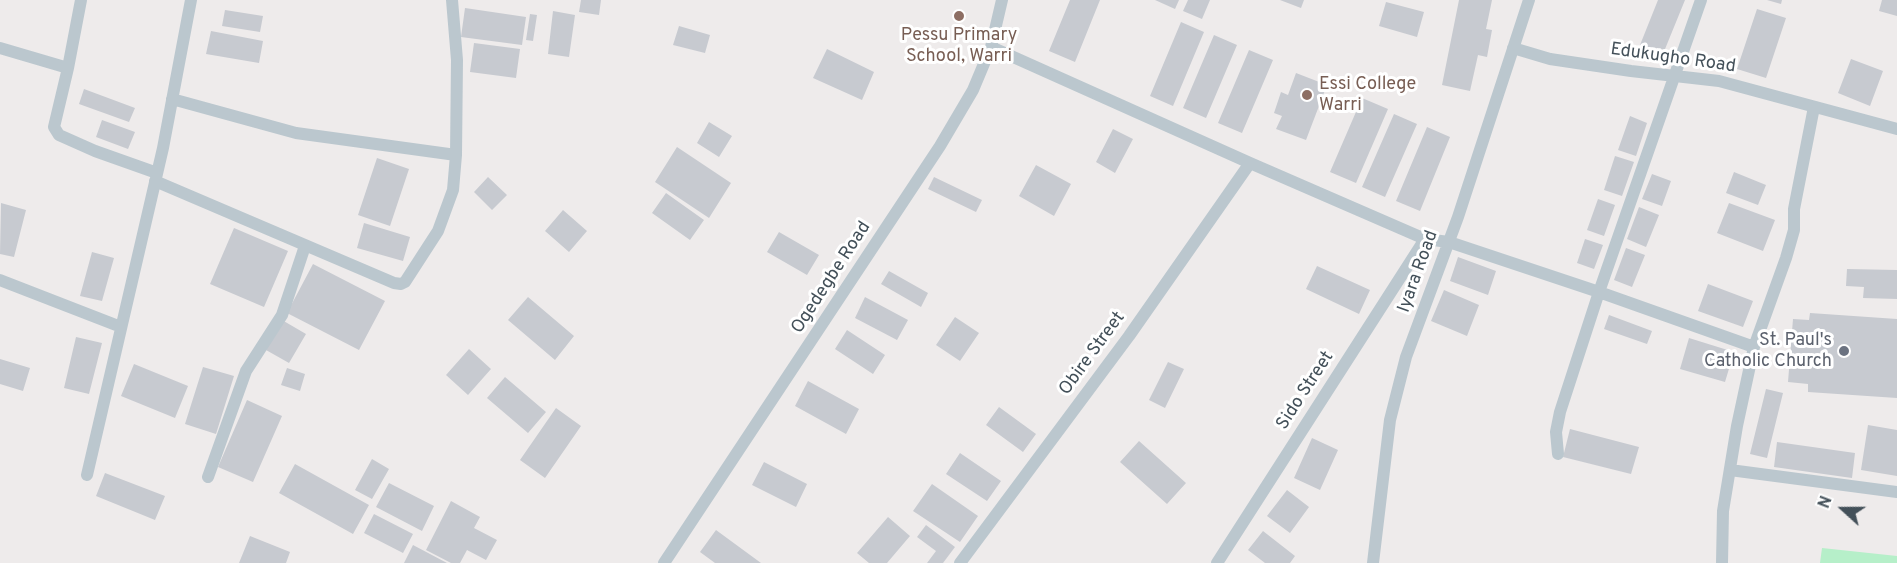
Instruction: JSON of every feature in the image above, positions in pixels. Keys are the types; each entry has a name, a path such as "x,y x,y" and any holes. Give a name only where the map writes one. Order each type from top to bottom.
{"street":[{"path":"81,0 54,128 59,135 305,246 400,284 405,282 438,231 453,190 456,155 457,60 452,0"},
{"path":"87,475 156,177 191,0"},
{"name":"Ogedegbe Road","path":"664,563 940,146 973,90 991,46 1002,0"},
{"name":"Iyara Road","path":"1373,563 1390,420 1406,357 1449,242 1529,0"},
{"path":"1558,454 1556,432 1560,412 1599,292 1701,0"},
{"path":"991,46 1250,163 1425,238 1449,242 1754,347"},
{"path":"0,48 68,68"},
{"name":"Edukugho Road","path":"1513,48 1550,59 1719,81 1897,129"},
{"path":"172,99 296,133 456,155"},
{"path":"1722,563 1723,511 1737,426 1754,347 1794,230 1794,209 1814,107"},
{"name":"Obire Street","path":"960,563 1129,336 1250,163"},
{"name":"Sido Street","path":"1217,563 1425,238"},
{"path":"208,477 246,371 282,315 305,246"},
{"path":"0,280 121,327"},
{"path":"1730,470 1897,492"}],"green space":[{"path":"1822,548 1897,556 1897,563 1820,563"}],"building":[{"path":"581,0 601,0 599,15 579,12"},
{"path":"1070,0 1100,0 1075,62 1049,51"},
{"path":"1155,0 1179,0 1175,9"},
{"path":"1188,0 1210,0 1202,19 1183,11"},
{"path":"1280,0 1304,0 1301,8"},
{"path":"1459,0 1492,0 1486,29 1492,30 1487,57 1478,55 1470,91 1442,85"},
{"path":"1658,0 1685,0 1663,54 1640,45"},
{"path":"1767,0 1782,0 1781,4"},
{"path":"1882,0 1897,0 1897,16 1879,11"},
{"path":"1386,2 1424,12 1417,37 1379,26"},
{"path":"465,8 526,17 522,45 461,37"},
{"path":"1757,9 1786,18 1766,78 1737,69"},
{"path":"225,10 263,16 260,32 222,26"},
{"path":"553,11 575,15 569,57 548,54"},
{"path":"530,14 537,15 533,41 526,40"},
{"path":"1181,22 1204,32 1173,106 1150,96"},
{"path":"679,26 710,35 705,53 673,45"},
{"path":"211,31 263,41 259,63 206,54"},
{"path":"1214,35 1237,45 1206,118 1183,108"},
{"path":"474,43 520,49 516,78 470,72"},
{"path":"827,49 874,72 862,100 813,78"},
{"path":"1249,50 1273,60 1242,133 1218,123"},
{"path":"1851,59 1883,71 1870,106 1838,93"},
{"path":"1296,73 1327,85 1306,140 1276,129 1282,116 1274,113 1281,92 1288,95"},
{"path":"84,89 135,108 129,122 79,104"},
{"path":"1362,98 1388,109 1356,183 1330,172"},
{"path":"1394,114 1417,124 1385,197 1362,187"},
{"path":"1630,116 1647,123 1636,156 1618,150"},
{"path":"102,120 135,132 128,149 96,137"},
{"path":"709,122 732,136 719,157 697,143"},
{"path":"1427,127 1450,137 1420,211 1396,201"},
{"path":"1113,129 1133,139 1115,173 1096,162"},
{"path":"677,147 731,183 709,218 655,182"},
{"path":"1615,156 1634,162 1622,196 1604,190"},
{"path":"377,158 409,169 390,226 358,215"},
{"path":"1036,165 1071,184 1054,216 1019,196"},
{"path":"1734,172 1766,185 1758,205 1726,193"},
{"path":"1652,174 1671,181 1662,206 1642,199"},
{"path":"488,177 507,195 492,210 474,192"},
{"path":"934,177 982,200 976,212 928,189"},
{"path":"666,193 704,220 690,240 652,213"},
{"path":"1598,199 1615,205 1604,236 1587,230"},
{"path":"1,203 26,210 14,257 0,254"},
{"path":"1729,203 1775,220 1763,251 1717,233"},
{"path":"1639,207 1659,215 1646,247 1627,239"},
{"path":"563,210 587,231 569,252 545,231"},
{"path":"364,223 410,237 403,261 357,248"},
{"path":"234,228 288,251 264,307 210,284"},
{"path":"779,232 819,255 807,275 767,252"},
{"path":"1585,239 1603,245 1594,269 1577,263"},
{"path":"1626,248 1645,255 1632,287 1614,280"},
{"path":"92,252 114,258 102,301 80,296"},
{"path":"1458,257 1496,271 1488,295 1450,281"},
{"path":"313,264 385,301 359,350 287,313"},
{"path":"1317,266 1370,290 1359,314 1306,289"},
{"path":"1847,269 1897,270 1897,299 1863,298 1864,287 1846,286"},
{"path":"889,271 928,293 921,307 881,284"},
{"path":"1708,284 1753,301 1743,327 1698,311"},
{"path":"1444,290 1479,305 1467,336 1431,321"},
{"path":"528,297 574,336 555,360 508,320"},
{"path":"865,297 908,320 897,340 855,318"},
{"name":"St. Paul's Catholic Church","path":"1810,313 1897,319 1897,398 1808,392 1808,384 1788,382 1793,319 1809,320"},
{"path":"1609,315 1652,331 1647,344 1604,329"},
{"path":"955,317 979,333 960,361 936,345"},
{"path":"282,320 306,334 289,363 266,350"},
{"path":"847,330 885,355 873,374 835,349"},
{"path":"76,337 102,343 89,394 64,388"},
{"path":"1689,338 1734,352 1725,382 1680,369"},
{"path":"469,349 491,369 468,395 446,375"},
{"path":"0,359 30,368 23,391 0,384"},
{"path":"1168,362 1184,369 1165,408 1149,400"},
{"path":"134,364 188,386 175,418 121,396"},
{"path":"203,367 234,376 216,434 185,424"},
{"path":"287,368 305,374 300,391 281,385"},
{"path":"505,377 546,412 528,433 487,398"},
{"path":"808,381 859,409 846,434 795,406"},
{"path":"1766,389 1783,393 1767,458 1750,454"},
{"path":"247,400 282,416 253,482 218,467"},
{"path":"999,407 1036,434 1023,452 986,425"},
{"path":"556,408 581,426 545,478 520,460"},
{"path":"1868,425 1897,430 1897,476 1861,470"},
{"path":"1570,429 1639,447 1631,474 1563,457"},
{"path":"1312,438 1338,450 1320,490 1294,478"},
{"path":"1139,441 1186,483 1167,504 1120,462"},
{"path":"1777,442 1855,453 1852,478 1774,467"},
{"path":"960,453 1001,481 987,501 946,474"},
{"path":"372,459 389,469 372,499 355,490"},
{"path":"764,462 807,484 796,507 752,485"},
{"path":"295,464 369,505 353,534 279,493"},
{"path":"105,473 165,496 155,520 96,496"},
{"path":"389,483 434,506 422,531 376,507"},
{"path":"932,484 978,516 960,542 913,511"},
{"path":"1287,490 1309,507 1290,533 1267,516"},
{"path":"451,501 480,517 474,528 497,540 486,560 467,550 460,563 451,563 426,550"},
{"path":"374,514 413,534 403,553 364,533"},
{"path":"888,517 910,536 887,563 869,563 857,553"},
{"path":"926,525 955,547 943,563 927,563 936,551 917,537"},
{"path":"716,530 761,563 715,563 700,552"},
{"path":"1263,531 1295,556 1290,563 1265,563 1248,550"},
{"path":"250,536 290,552 286,563 239,563"},
{"path":"413,545 447,563 404,563"}],"place":[{"name":"Pessu Primary School, Warri","path":"959,16"},
{"name":"Essi College Warri","path":"1307,95"},
{"name":"St. Paul's Catholic Church","path":"1844,351"}]}
